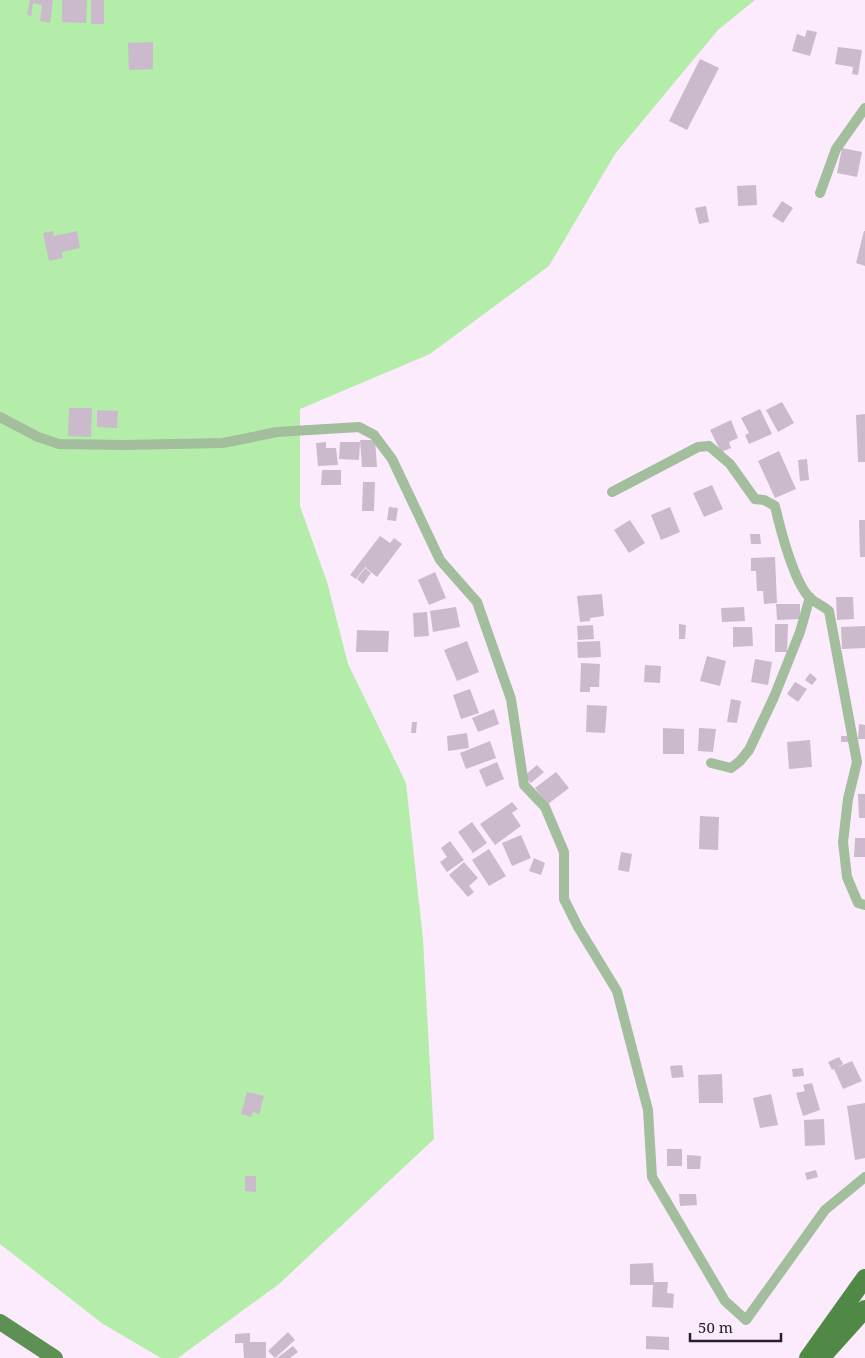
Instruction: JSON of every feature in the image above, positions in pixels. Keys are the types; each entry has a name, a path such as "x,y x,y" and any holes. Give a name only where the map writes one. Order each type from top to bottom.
{"highway":[{"path":"808,1358 865,1278"},
{"path":"821,1358 865,1309"}],"main road":[{"path":"0,1322 55,1358"}],"street":[{"path":"820,192 836,148 865,108"},
{"path":"0,417 38,437 59,444 223,443 277,432 359,427 374,435 392,459 440,560 476,602 511,699 524,785 545,807 564,852 564,899 578,927 617,990 648,1110 652,1178 725,1301 746,1320 825,1210 865,1177"},
{"path":"612,492 698,447 709,446 730,464 755,499 764,500 775,506 784,544 800,583 810,597 829,612 857,762 848,799 843,842 848,877 858,902 865,906"},
{"path":"711,763 731,768 749,750 774,697 800,632 810,597"}],"green space":[{"path":"0,0 755,0 718,30 615,154 549,266 430,354 300,409 300,506 327,582 348,664 406,783 423,939 434,1139 279,1284 178,1358 161,1358 103,1324 0,1244"}],"building":[{"path":"30,0 53,0 50,23 40,21 42,5 33,3 31,16 27,15"},
{"path":"62,0 87,0 86,23 62,22"},
{"path":"91,0 104,0 104,24 91,24"},
{"path":"807,30 817,32 810,56 792,51 797,34 805,37"},
{"path":"153,42 153,69 129,70 128,43"},
{"path":"838,47 862,50 858,75 852,74 853,67 835,64"},
{"path":"700,59 719,68 687,130 669,121"},
{"path":"842,148 862,152 857,177 837,173"},
{"path":"756,185 757,205 738,206 737,186"},
{"path":"782,201 793,208 783,223 772,216"},
{"path":"706,206 709,222 699,224 695,208"},
{"path":"53,231 54,236 77,231 80,248 62,252 63,258 49,261 43,233"},
{"path":"865,231 865,266 856,263"},
{"path":"782,402 794,423 778,432 766,410"},
{"path":"69,408 92,408 91,437 68,436"},
{"path":"760,409 772,434 749,444 745,435 749,433 741,418"},
{"path":"97,410 118,411 117,428 97,427"},
{"path":"865,414 865,462 858,462 856,415"},
{"path":"731,420 738,438 729,442 731,448 721,452 710,430"},
{"path":"360,440 375,440 377,467 362,467"},
{"path":"326,442 326,448 336,448 338,465 318,466 316,443"},
{"path":"340,442 360,442 359,460 339,459"},
{"path":"779,451 796,489 775,498 758,461"},
{"path":"807,459 809,480 800,481 798,460"},
{"path":"322,470 341,470 341,485 321,485"},
{"path":"363,482 375,482 374,511 362,511"},
{"path":"712,485 723,509 704,517 693,493"},
{"path":"389,507 398,508 396,521 387,520"},
{"path":"670,507 680,532 661,540 651,515"},
{"path":"630,520 645,543 629,553 614,530"},
{"path":"859,520 865,520 865,557 860,557"},
{"path":"750,534 760,534 761,544 751,544"},
{"path":"380,536 390,543 394,538 402,544 377,577 365,567 356,579 350,575"},
{"path":"775,557 777,603 764,604 763,591 757,591 756,571 751,571 751,558"},
{"path":"365,568 371,573 363,584 357,579"},
{"path":"435,572 446,598 429,605 418,580"},
{"path":"602,594 604,616 580,622 577,596"},
{"path":"836,597 853,597 854,619 837,620"},
{"path":"776,604 800,604 800,619 777,620"},
{"path":"456,607 460,627 433,632 430,611"},
{"path":"744,607 745,621 722,622 721,608"},
{"path":"427,612 429,636 414,637 413,613"},
{"path":"679,624 686,625 685,639 679,639"},
{"path":"775,624 788,624 787,652 775,652"},
{"path":"593,625 594,639 578,640 577,626"},
{"path":"865,626 865,648 842,649 841,627"},
{"path":"733,627 752,627 753,646 733,647"},
{"path":"357,630 389,631 388,652 356,652"},
{"path":"467,641 479,672 457,681 444,650"},
{"path":"600,641 601,657 578,658 577,642"},
{"path":"707,656 726,661 720,686 700,681"},
{"path":"755,659 772,662 768,685 751,682"},
{"path":"581,663 600,664 599,687 590,687 590,692 580,692"},
{"path":"645,665 661,666 660,683 644,682"},
{"path":"810,673 817,679 812,685 805,680"},
{"path":"795,682 807,689 798,702 787,694"},
{"path":"470,689 479,713 461,719 453,695"},
{"path":"731,699 741,701 737,723 727,722"},
{"path":"587,705 607,706 605,733 586,732"},
{"path":"494,709 499,724 478,732 472,718"},
{"path":"412,722 417,722 416,733 411,733"},
{"path":"859,724 865,725 865,739 858,739"},
{"path":"663,728 684,729 684,754 663,754"},
{"path":"699,728 716,729 713,752 698,751"},
{"path":"467,733 469,748 448,751 447,736"},
{"path":"841,736 848,736 848,742 841,742"},
{"path":"810,740 812,767 789,769 787,742"},
{"path":"490,741 496,758 466,769 460,753"},
{"path":"497,762 504,779 486,787 479,770"},
{"path":"537,765 544,772 531,783 524,776"},
{"path":"556,772 569,788 548,804 535,788"},
{"path":"858,794 865,794 865,818 859,818"},
{"path":"512,802 518,809 512,813 521,826 495,845 480,824"},
{"path":"700,816 719,817 718,850 699,849"},
{"path":"472,822 487,843 473,853 458,832"},
{"path":"521,835 531,858 512,866 502,843"},
{"path":"855,838 865,838 865,857 854,857"},
{"path":"450,841 464,860 447,872 440,862 447,857 441,848"},
{"path":"489,849 506,876 489,886 472,860"},
{"path":"621,852 632,854 629,872 618,870"},
{"path":"534,858 545,863 541,875 529,871"},
{"path":"464,862 478,878 469,886 474,892 468,897 449,875"},
{"path":"839,1057 843,1064 838,1067 852,1061 862,1081 843,1089 834,1069 832,1070 828,1062"},
{"path":"682,1065 684,1077 672,1078 670,1066"},
{"path":"803,1068 804,1076 793,1077 792,1069"},
{"path":"722,1074 723,1103 699,1103 698,1075"},
{"path":"812,1083 820,1110 803,1116 796,1093 805,1091 803,1085"},
{"path":"247,1092 264,1096 259,1114 253,1112 251,1117 241,1114"},
{"path":"771,1094 778,1125 760,1128 753,1098"},
{"path":"865,1103 865,1158 855,1160 847,1106"},
{"path":"824,1119 825,1145 805,1146 804,1120"},
{"path":"667,1149 682,1149 682,1166 667,1166"},
{"path":"687,1155 701,1156 700,1169 687,1169"},
{"path":"816,1170 818,1177 807,1180 805,1173"},
{"path":"245,1176 256,1176 256,1192 245,1191"},
{"path":"679,1194 696,1194 697,1205 680,1206"},
{"path":"653,1263 654,1282 668,1282 667,1293 674,1294 673,1308 652,1307 653,1285 630,1285 630,1264"},
{"path":"288,1332 295,1340 275,1358 268,1351"},
{"path":"250,1333 250,1342 266,1342 266,1358 244,1358 243,1343 235,1343 235,1334"},
{"path":"646,1336 669,1337 669,1350 646,1349"},
{"path":"293,1346 298,1352 290,1358 277,1358"}]}
